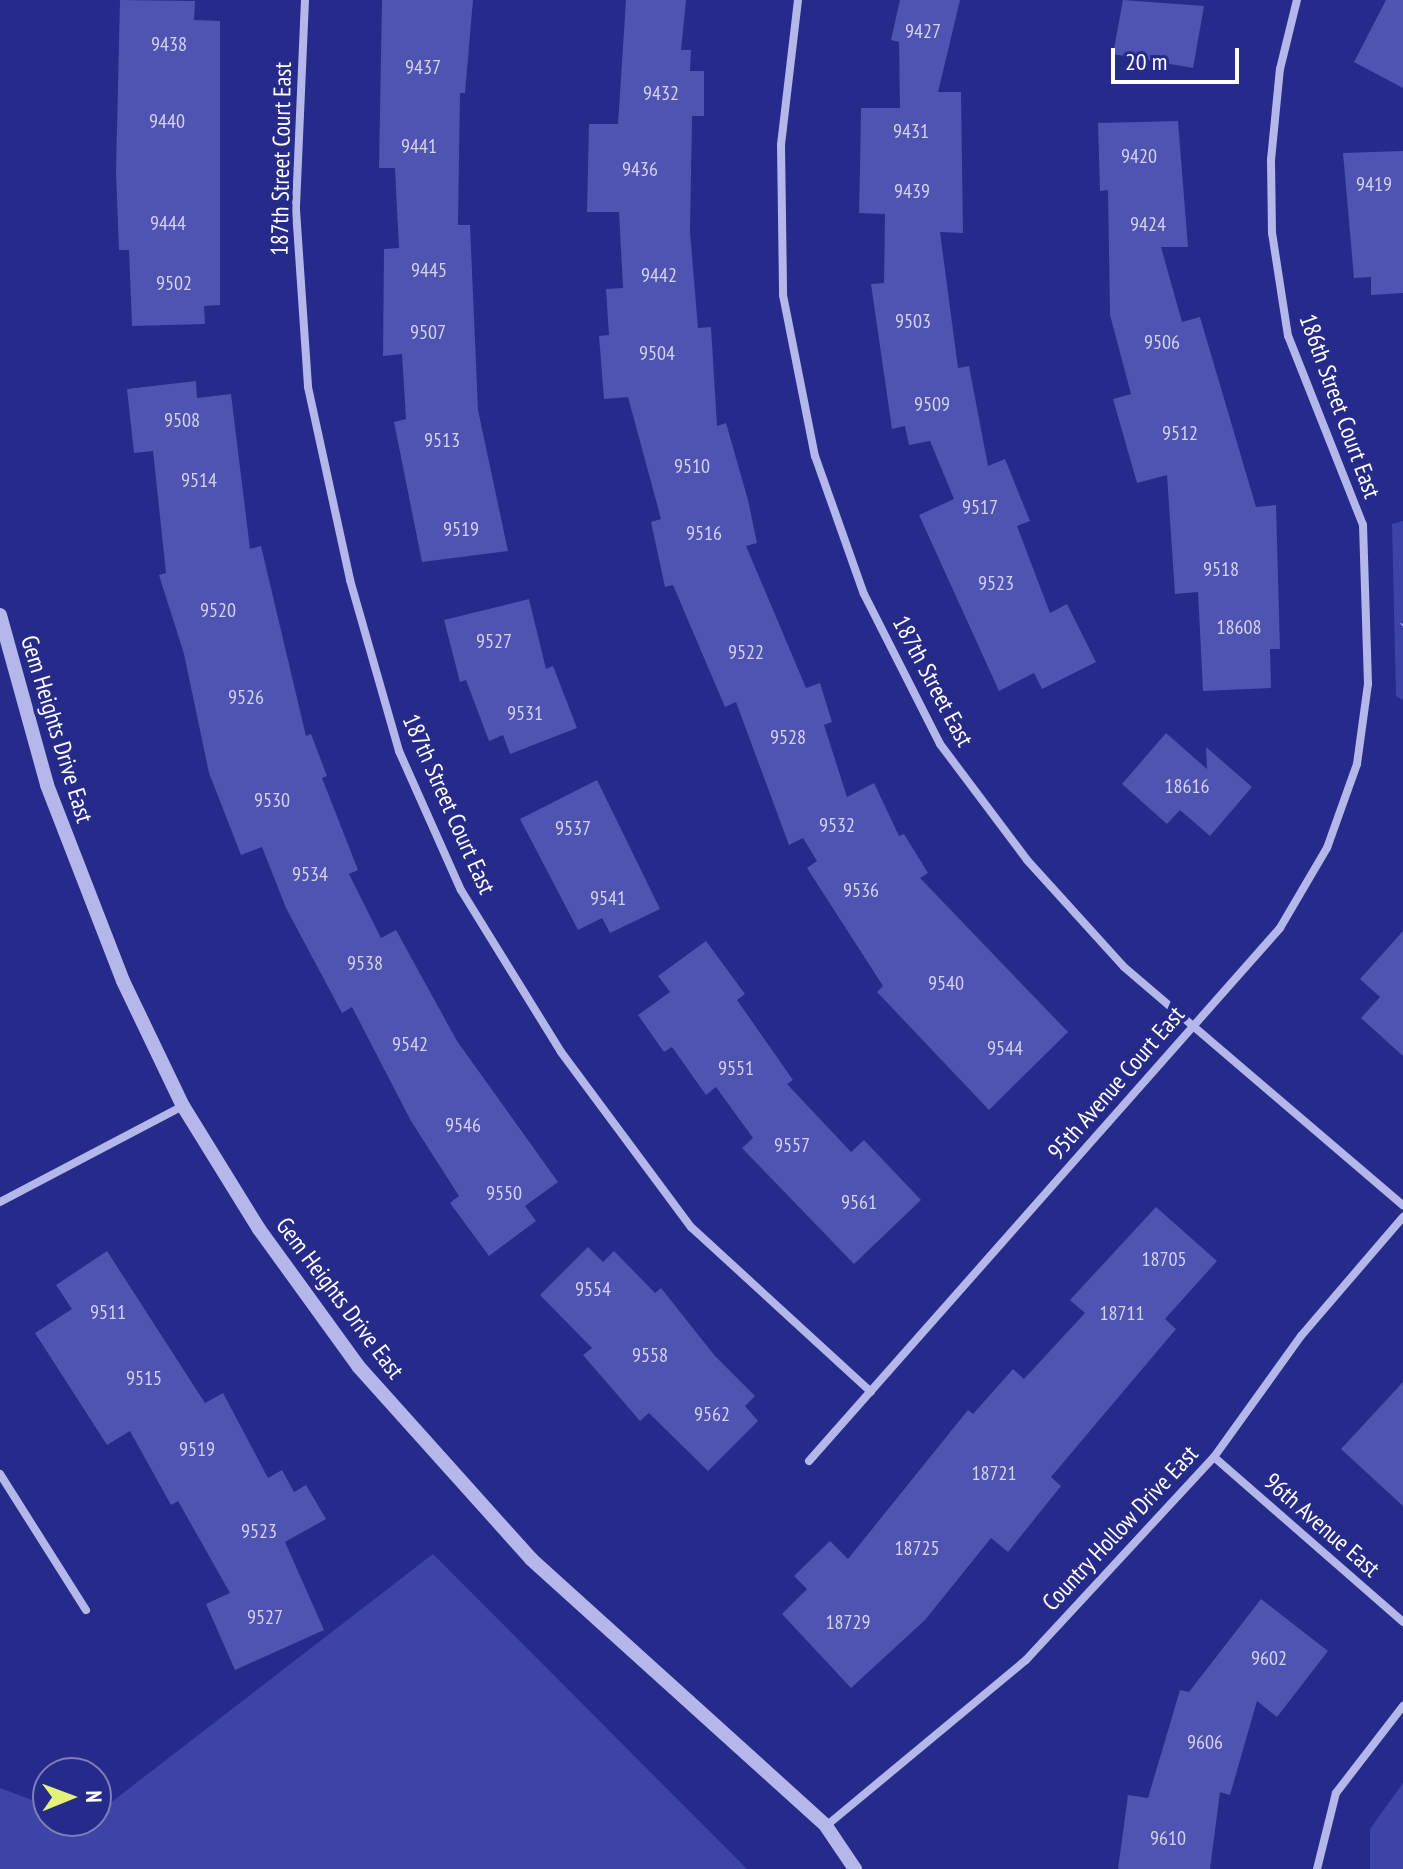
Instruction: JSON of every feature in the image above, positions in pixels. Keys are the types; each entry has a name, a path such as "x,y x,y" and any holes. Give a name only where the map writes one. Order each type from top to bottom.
{"street":[{"name":"187th Street Court East","path":"305,0 296,210 308,387 350,580 399,751 461,890 579,1077 691,1227 871,1392"},
{"name":"187th Street East","path":"798,0 781,145 783,295 815,456 864,594 940,744 1027,860 1124,967 1191,1028 1403,1205"},
{"name":"186th Street Court East","path":"1297,0 1280,69 1271,160 1272,233 1288,336 1363,525 1368,684"},
{"name":"Gem Heights Drive East","path":"0,615 47,785 123,981 183,1106 259,1229 358,1366 531,1559 826,1826 855,1869"},
{"name":"95th Avenue Court East","path":"809,1461 1280,928 1327,848 1357,764 1368,684"},
{"path":"0,1202 183,1106"},
{"name":"Country Hollow Drive East","path":"826,1826 1026,1660 1214,1457 1301,1336 1403,1217"},
{"name":"96th Avenue East","path":"1214,1457 1403,1622"},
{"path":"0,1474 86,1610"},
{"path":"1317,1869 1336,1793 1403,1706"}],"shaded area":[{"path":"1403,521 1403,700 1396,696 1392,524"},
{"path":"433,1554 747,1869 0,1869 0,1788 32,1800 32,1837 112,1837 112,1802"},
{"path":"1403,1783 1403,1869 1370,1869 1370,1829"}],"building":[{"path":"120,0 195,1 194,20 220,21 220,305 204,306 205,324 132,326 129,250 119,250 116,172"},
{"path":"382,0 473,0 465,93 460,93 458,225 470,225 478,410 508,551 422,562 394,422 406,419 402,354 383,356 384,249 399,248 395,168 379,168"},
{"path":"626,0 686,0 681,50 691,50 690,71 704,71 704,116 692,116 690,232 698,328 711,327 717,426 726,423 748,500 757,543 746,546 806,688 820,683 832,722 824,725 847,797 874,783 899,836 904,834 928,873 920,878 1068,1032 989,1110 877,992 883,986 807,868 817,861 803,838 789,845 736,702 725,707 673,585 665,587 651,522 661,519 628,397 604,399 599,336 609,335 606,289 623,288 619,212 587,212 589,124 618,124"},
{"path":"900,0 960,0 938,92 961,92 963,233 940,232 958,368 969,366 988,466 1005,459 1030,521 1017,526 1050,613 1067,604 1096,662 1042,689 1034,673 999,691 919,515 954,499 930,441 909,445 905,426 892,429 871,284 884,283 885,214 859,213 861,108 900,108 899,42 891,40"},
{"path":"1123,0 1204,6 1193,68 1113,54"},
{"path":"1386,0 1403,0 1403,88 1354,62"},
{"path":"1178,121 1188,247 1161,247 1182,322 1200,317 1256,507 1276,505 1280,649 1270,649 1271,688 1203,691 1198,592 1175,594 1167,475 1137,483 1113,399 1131,394 1110,315 1108,190 1100,191 1098,123"},
{"path":"1403,151 1403,293 1371,295 1371,277 1354,278 1343,153"},
{"path":"196,381 197,398 231,394 250,549 261,546 306,736 311,734 327,776 322,778 358,870 349,874 381,938 396,930 457,1041 558,1182 525,1206 536,1221 489,1256 450,1203 459,1196 411,1121 352,1007 342,1013 286,908 262,847 241,855 209,773 184,654 159,575 166,573 153,451 134,453 127,389"},
{"path":"529,599 546,669 553,666 577,728 510,754 503,735 489,741 466,680 460,682 444,620"},
{"path":"1166,733 1207,769 1206,747 1252,787 1210,836 1180,810 1167,824 1122,784"},
{"path":"597,780 660,909 610,933 602,918 578,930 520,819"},
{"path":"1403,931 1403,1056 1361,1018 1380,997 1360,979"},
{"path":"706,941 745,994 737,1000 793,1080 787,1084 851,1152 864,1140 921,1200 854,1264 742,1148 753,1138 716,1087 706,1095 672,1047 664,1052 638,1015 670,992 658,976"},
{"path":"1156,1207 1217,1261 1165,1319 1176,1329 1051,1477 1061,1486 1008,1552 991,1538 925,1620 851,1688 782,1614 807,1589 794,1576 830,1541 848,1559 968,1410 973,1414 1013,1369 1024,1379 1085,1313 1070,1300"},
{"path":"588,1247 603,1262 614,1251 655,1293 661,1288 715,1356 755,1396 745,1406 758,1421 708,1471 649,1413 640,1421 583,1355 592,1348 540,1295"},
{"path":"107,1251 205,1403 223,1393 268,1478 282,1470 294,1492 306,1485 326,1519 285,1542 324,1630 235,1670 206,1604 230,1593 178,1501 171,1505 130,1431 107,1445 35,1333 72,1309 56,1285"},
{"path":"1403,1382 1403,1506 1341,1449"},
{"path":"1261,1599 1328,1651 1277,1717 1257,1701 1230,1795 1220,1792 1210,1869 1118,1869 1128,1795 1148,1798 1180,1690 1189,1692"}]}
